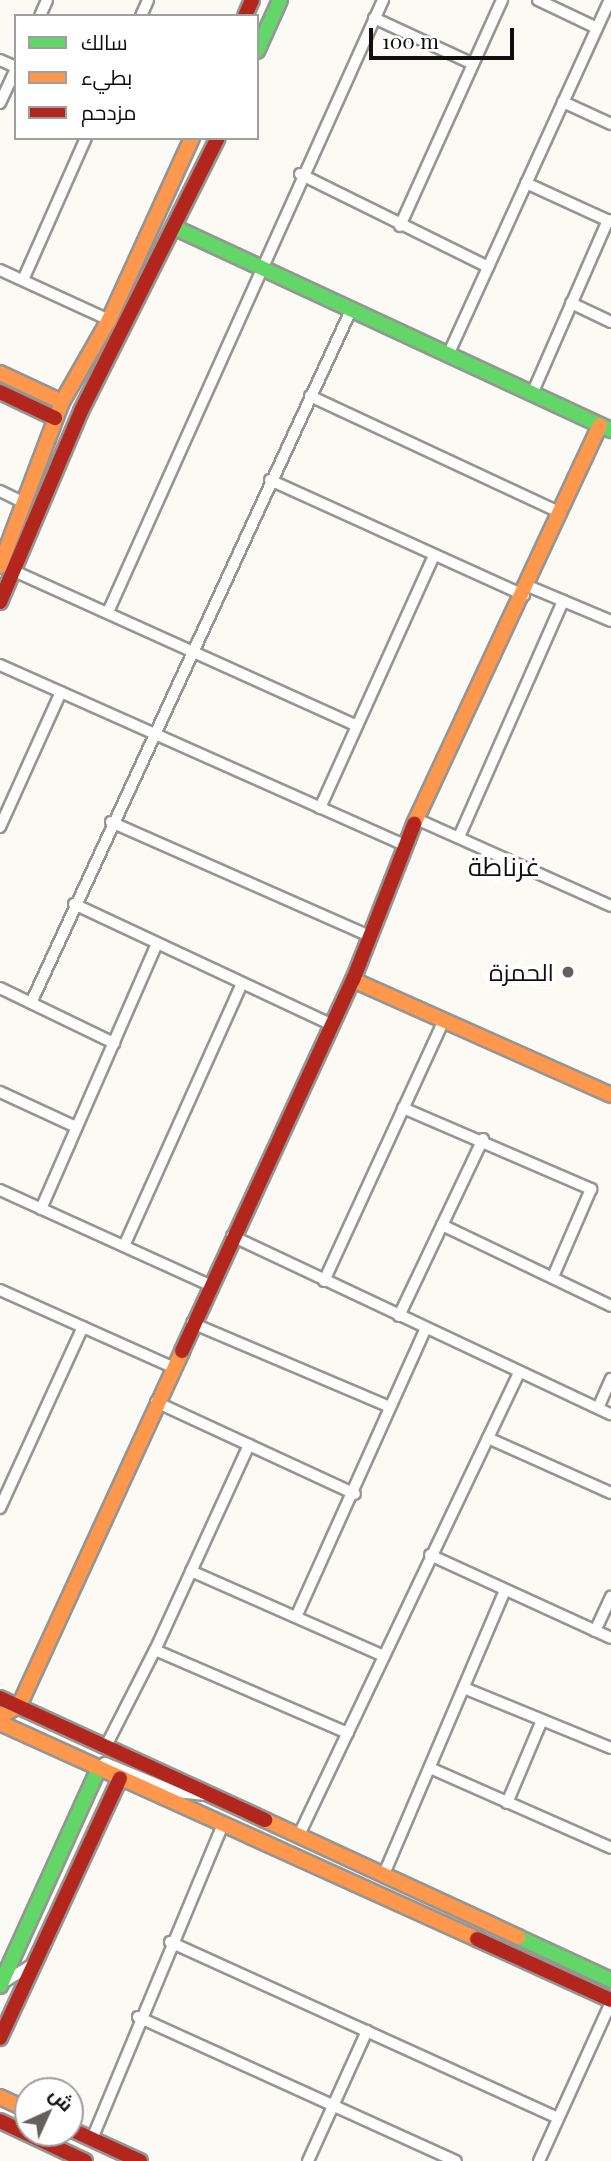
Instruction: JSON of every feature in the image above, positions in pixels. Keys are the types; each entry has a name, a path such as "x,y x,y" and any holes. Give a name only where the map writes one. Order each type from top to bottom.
{"street":[{"path":"259,47 280,0"},
{"path":"108,612 300,174 383,0"},
{"path":"400,226 502,0"},
{"path":"538,0 597,27"},
{"path":"448,355 610,0"},
{"path":"374,18 473,64"},
{"path":"0,103 14,72"},
{"path":"563,103 611,124"},
{"path":"23,280 85,140"},
{"path":"0,602 25,503 55,418 109,320 187,140"},
{"path":"7,568 81,411 178,229 217,140"},
{"path":"300,174 400,226 488,267"},
{"path":"526,183 609,221 532,394"},
{"path":"178,229 605,428 561,513 421,821 404,845 372,937 353,980 209,1285 19,1706 1,1723 611,2001 539,2161"},
{"path":"0,270 109,320"},
{"path":"572,303 611,322"},
{"path":"31,1003 151,732 351,310"},
{"path":"0,373 62,402"},
{"path":"0,392 55,418"},
{"path":"310,397 561,513"},
{"path":"270,480 435,555 611,621"},
{"path":"0,491 25,503"},
{"path":"320,808 435,555"},
{"path":"7,568 190,648 357,726"},
{"path":"459,837 563,601"},
{"path":"0,665 404,845"},
{"path":"0,827 61,692"},
{"path":"421,821 611,906"},
{"path":"111,822 372,937"},
{"path":"74,904 332,1025"},
{"path":"41,1209 157,943"},
{"path":"353,980 611,1095"},
{"path":"124,1246 242,983"},
{"path":"0,988 114,1043"},
{"path":"324,1281 444,1020"},
{"path":"0,1092 76,1127"},
{"path":"404,1108 483,1139 591,1189 553,1277"},
{"path":"399,1316 483,1139"},
{"path":"0,1190 209,1285"},
{"path":"442,1225 611,1306"},
{"path":"232,1236 425,1330 611,1414"},
{"path":"0,1290 172,1367"},
{"path":"192,1322 390,1407"},
{"path":"0,1508 83,1327"},
{"path":"296,1617 355,1494 425,1330"},
{"path":"299,1835 430,1555 519,1373"},
{"path":"598,1408 611,1379"},
{"path":"156,1402 355,1494"},
{"path":"488,1438 611,1493"},
{"path":"106,1746 155,1650 249,1445"},
{"path":"430,1555 504,1592 611,1638"},
{"path":"191,1571 384,1656"},
{"path":"384,1874 504,1592"},
{"path":"595,1630 611,1596"},
{"path":"155,1650 348,1733"},
{"path":"464,1688 611,1748"},
{"path":"0,1698 611,1980"},
{"path":"507,1803 542,1720"},
{"path":"0,1985 99,1768 105,1763 176,1793 213,1795"},
{"path":"430,1768 611,1848"},
{"path":"0,2038 120,1778"},
{"path":"92,2139 138,2017 223,1825"},
{"path":"170,1942 558,2118"},
{"path":"0,1985 33,1965"},
{"path":"138,2017 456,2161"},
{"path":"308,2161 367,2032"},
{"path":"0,2121 85,2161"},
{"path":"84,2135 140,2161"}],"traffic: fast":[{"path":"259,47 280,0"},
{"path":"178,229 611,430"},
{"path":"0,1986 99,1768"},
{"path":"518,1937 611,1980"}],"traffic: slow":[{"path":"0,566 62,402 109,320 191,140"},
{"path":"0,373 62,402"},
{"path":"414,824 600,425"},
{"path":"353,980 611,1095"},
{"path":"0,1716 19,1706 182,1351"},
{"path":"0,1723 477,1939"},
{"path":"265,1820 518,1937"},
{"path":"0,2097 14,2104"}],"traffic: jam":[{"path":"246,14 252,0"},
{"path":"0,602 81,411 217,140"},
{"path":"0,392 55,418"},
{"path":"182,1351 353,980 414,824"},
{"path":"0,1698 265,1820"},
{"path":"0,2038 120,1778"},
{"path":"477,1939 611,2000"},
{"path":"0,2121 85,2161"},
{"path":"84,2135 140,2161"}],"place":[{"name":"الحمزة","path":"568,972"}],"district":[{"name":"غرناطة","path":"504,866"}]}
